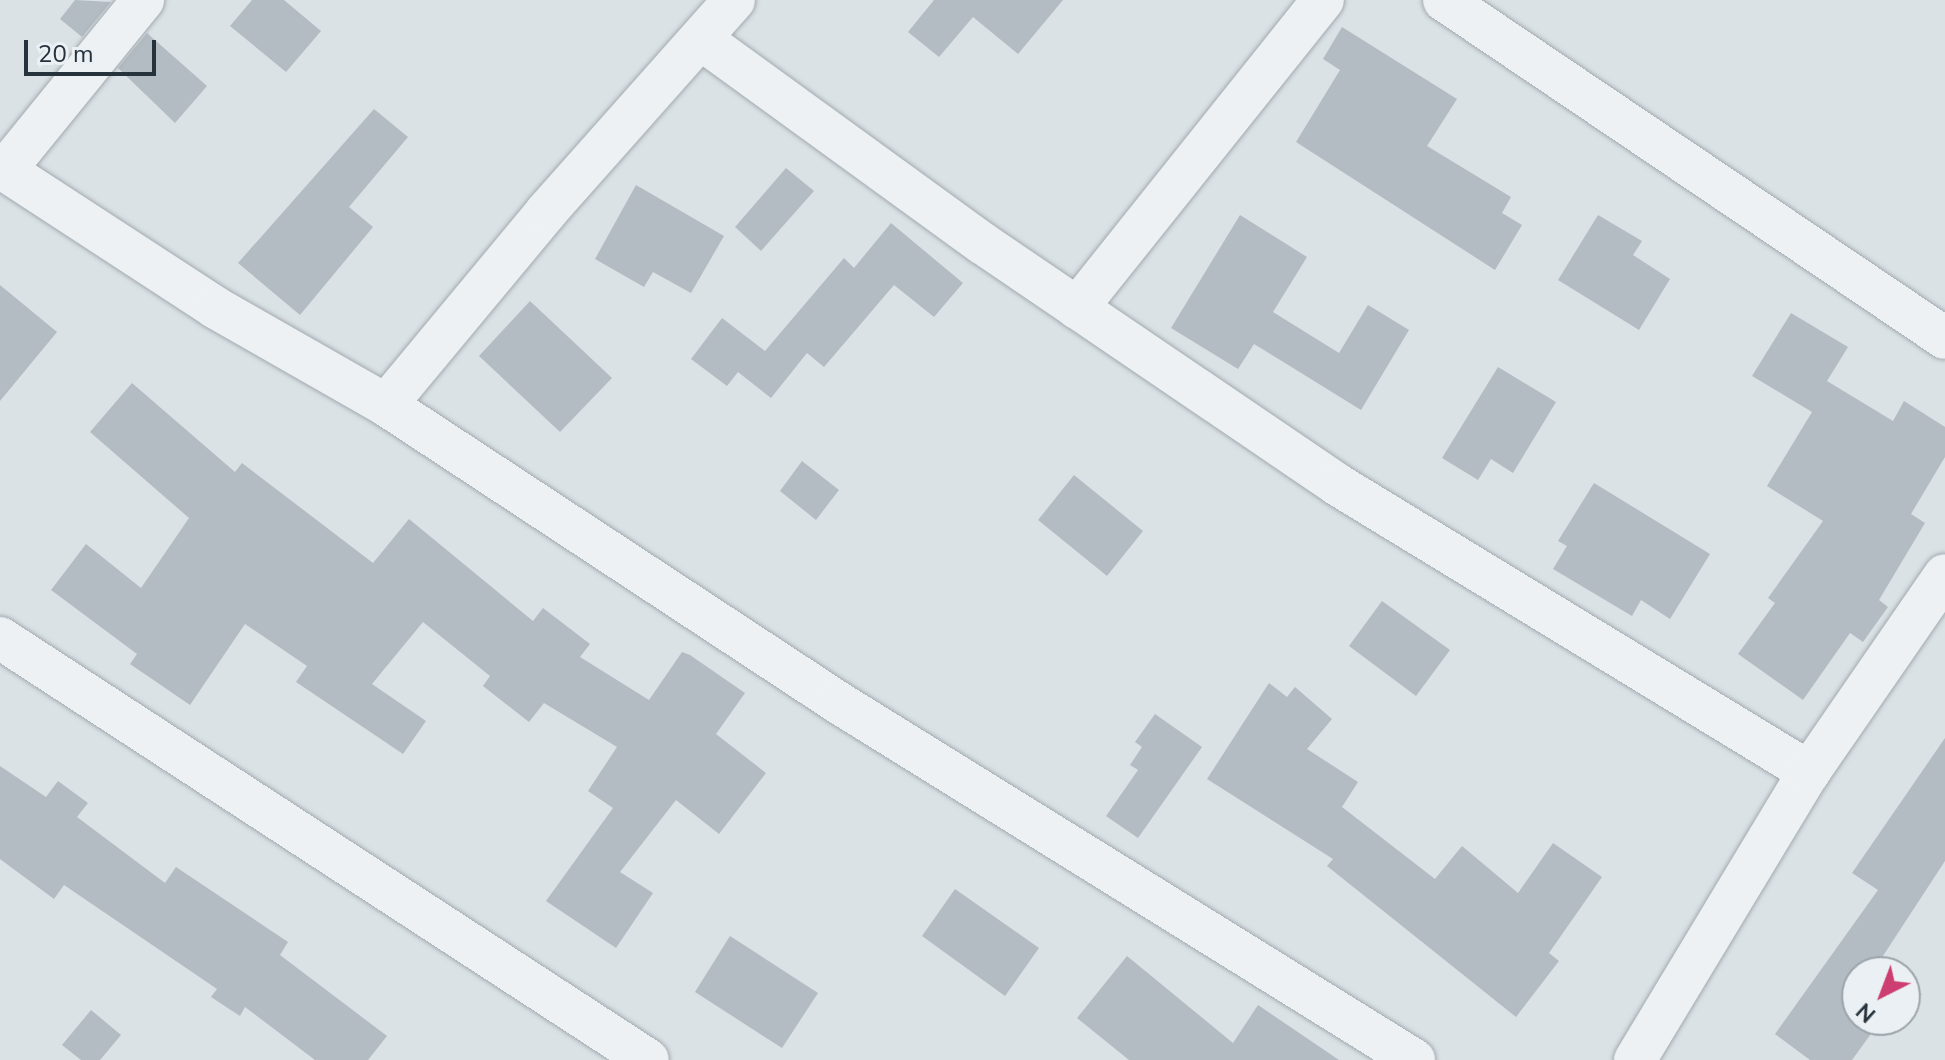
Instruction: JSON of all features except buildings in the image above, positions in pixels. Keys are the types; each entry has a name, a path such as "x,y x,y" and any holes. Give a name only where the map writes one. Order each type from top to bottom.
{"street":[{"path":"143,0 2,168 216,308 386,405 839,703 1414,1060"},
{"path":"386,405 546,212 734,0"},
{"path":"1077,308 1323,0"},
{"path":"1444,0 1945,338"},
{"path":"701,39 1077,308 1338,485 1809,772"},
{"path":"1635,1060 1809,772 1945,575"},
{"path":"0,638 648,1060"}]}
